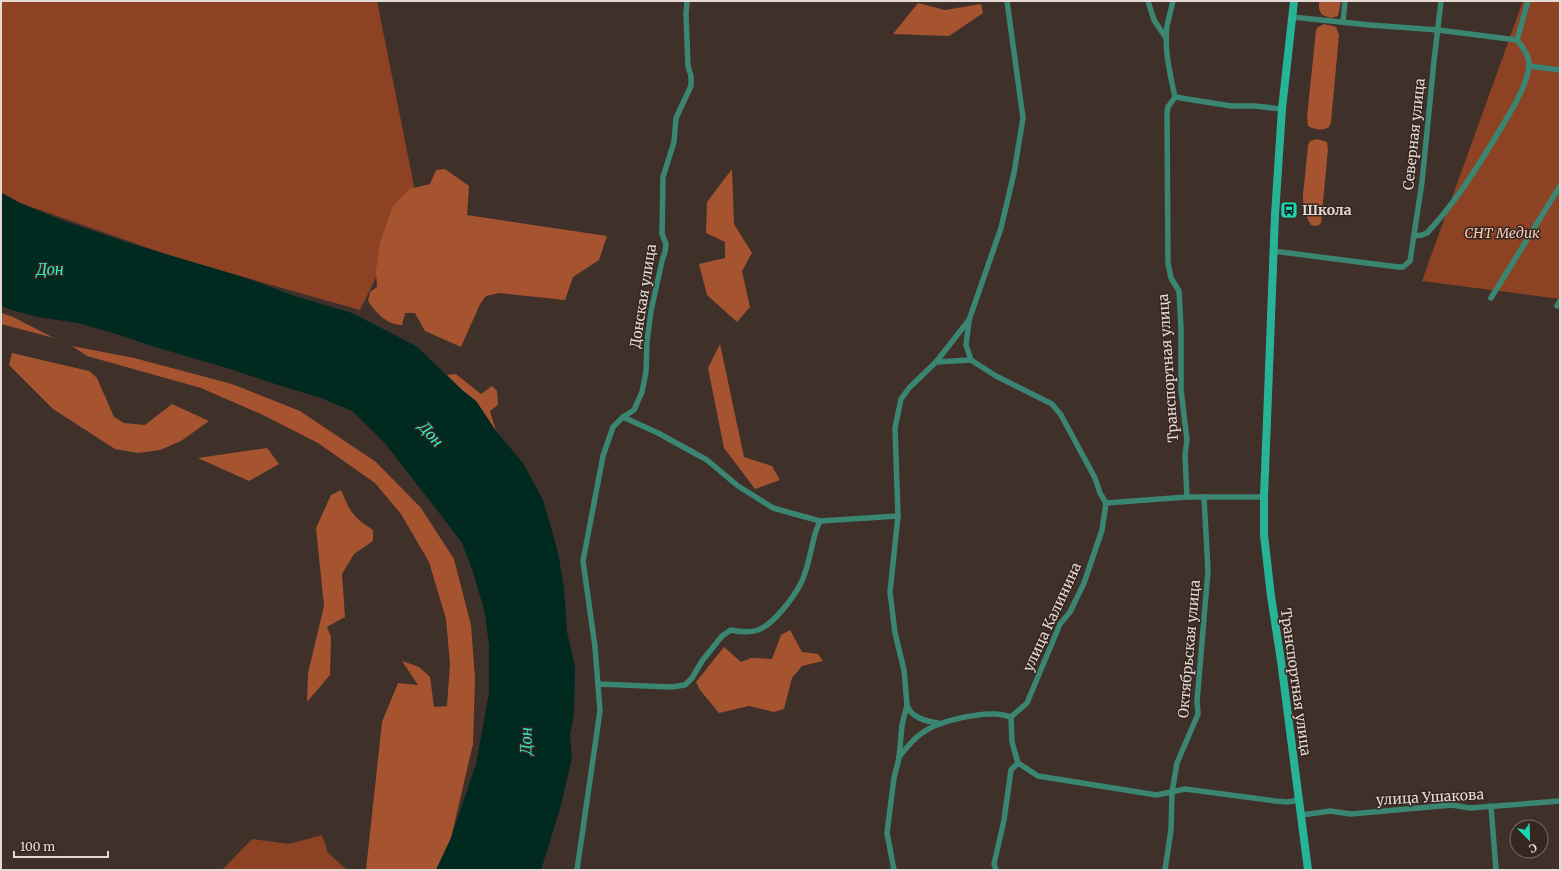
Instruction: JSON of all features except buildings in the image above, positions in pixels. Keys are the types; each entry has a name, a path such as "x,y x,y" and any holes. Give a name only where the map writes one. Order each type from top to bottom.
{"main road":[{"name":"Транспортная улица","path":"1294,1 1282,109 1273,251 1264,497 1264,535 1271,596 1302,815 1308,870"}],"street":[{"name":"Донская улица","path":"577,870 600,711 595,647 583,561 603,456 613,427 623,417 634,410 642,392 646,372 647,342 651,311 666,244 662,234 663,177 674,142 676,118 691,86 691,76 688,66 687,1"},
{"path":"971,360 966,346 968,320 1001,228 1014,173 1023,118 1007,1"},
{"path":"1148,1 1154,20 1166,38"},
{"path":"1173,1 1167,25 1166,38 1169,69 1175,97 1231,106 1255,106 1282,109"},
{"path":"1343,22 1345,1"},
{"name":"Северная улица","path":"1273,251 1372,264 1403,266 1410,260 1422,182 1441,1"},
{"path":"1414,236 1427,233 1468,182 1511,112 1525,82 1529,66 1528,57 1517,40 1528,1"},
{"path":"1292,17 1438,30 1517,40"},
{"path":"1529,66 1560,70"},
{"name":"Транспортная улица","path":"1175,97 1168,107 1167,113 1168,263 1171,278 1179,291 1181,328 1180,390 1187,440 1185,455 1187,497"},
{"path":"1491,298 1560,186"},
{"path":"894,870 887,833 906,705 904,670 895,633 890,592 898,516 895,428 901,400 909,388 936,362 968,320"},
{"path":"936,362 971,360 996,376 1052,404 1061,415 1095,478 1100,493 1106,503 1187,497 1264,497"},
{"path":"623,417 658,433 707,460 738,486 772,508 820,521 898,516"},
{"name":"Октябрьская улица","path":"1165,870 1172,830 1172,792 1178,763 1198,714 1197,701 1208,571 1204,497"},
{"name":"улица Калинина","path":"1011,718 1026,703 1060,624 1070,612 1084,583 1102,530 1106,503"},
{"path":"598,684 670,687 685,685 692,678 702,661 722,636 731,630 747,633 760,630 772,621 802,582 810,557 814,537 820,521"},
{"path":"906,705 908,710 927,722 938,723 969,716 996,714 1011,718 1012,742 1018,764 1038,776 1157,795 1185,789 1275,802 1300,800"},
{"path":"899,758 913,740 938,723"},
{"path":"996,870 994,864 1004,820 1012,770 1018,764"},
{"name":"улица Ушакова","path":"1302,815 1330,812 1351,814 1452,805 1470,808 1560,801"},
{"path":"1491,806 1496,870"}],"green space":[{"path":"1,1 377,1 416,196 360,310 177,258 20,203 1,192"},
{"name":"СНТ Медик","path":"1523,1 1560,1 1560,299 1422,281"},
{"path":"322,835 328,853 347,870 222,870 252,839 289,844"}],"shaded area":[{"path":"1319,1 1341,1 1338,16 1331,18 1322,15 1319,9"},
{"path":"918,3 945,10 981,4 983,13 949,36 893,34"},
{"path":"1324,24 1336,27 1339,35 1331,122 1329,127 1318,130 1308,126 1307,117 1316,30"},
{"path":"1317,139 1327,142 1328,149 1321,223 1316,226 1311,225 1307,218 1303,195 1308,145 1310,141"},
{"path":"445,169 469,186 467,215 607,236 599,260 573,277 565,300 499,293 486,296 480,304 461,347 425,331 415,313 405,313 402,325 387,321 378,314 368,301 370,292 377,287 376,271 380,242 393,206 409,189 430,184 436,170"},
{"path":"732,169 734,224 752,253 742,271 750,307 737,322 707,295 699,264 725,258 725,242 706,233 707,202"},
{"path":"1,313 13,317 54,338 1,324"},
{"path":"720,344 744,457 772,466 780,480 755,489 724,448 708,368"},
{"path":"72,346 134,358 232,384 300,411 376,462 421,508 454,559 471,625 475,678 473,744 451,838 436,870 366,870 382,722 398,683 418,685 402,661 419,667 430,677 434,707 447,706 450,664 446,619 429,562 401,514 375,483 318,443 263,415 201,388 87,356"},
{"path":"12,353 89,371 97,378 114,417 124,423 145,425 172,404 209,421 181,441 160,450 138,453 115,449 53,409 9,365"},
{"path":"456,374 481,394 492,386 497,391 498,405 490,411 496,431 476,401 447,375"},
{"path":"267,448 279,464 249,481 198,458"},
{"path":"341,490 347,504 356,517 373,530 373,541 354,554 342,574 345,617 327,627 331,637 330,675 307,702 308,673 324,606 316,528 331,495"},
{"path":"790,630 802,652 818,654 823,661 802,666 792,678 784,709 774,712 749,706 719,713 700,690 696,682 724,647 741,662 751,658 772,659 781,635"}],"water":[{"name":"Дон","path":"1,193 20,203 61,220 129,243 243,277 298,297 352,313 416,346 462,390 476,401 496,431 523,463 543,500 558,552 564,588 567,632 575,666 574,714 570,736 572,758 560,809 541,870 436,870 451,838 476,764 489,693 489,646 485,613 472,569 462,543 384,442 352,411 321,398 110,332 78,323 38,317 1,306"}],"place":[{"name":"Школа","path":"1289,210"}]}
